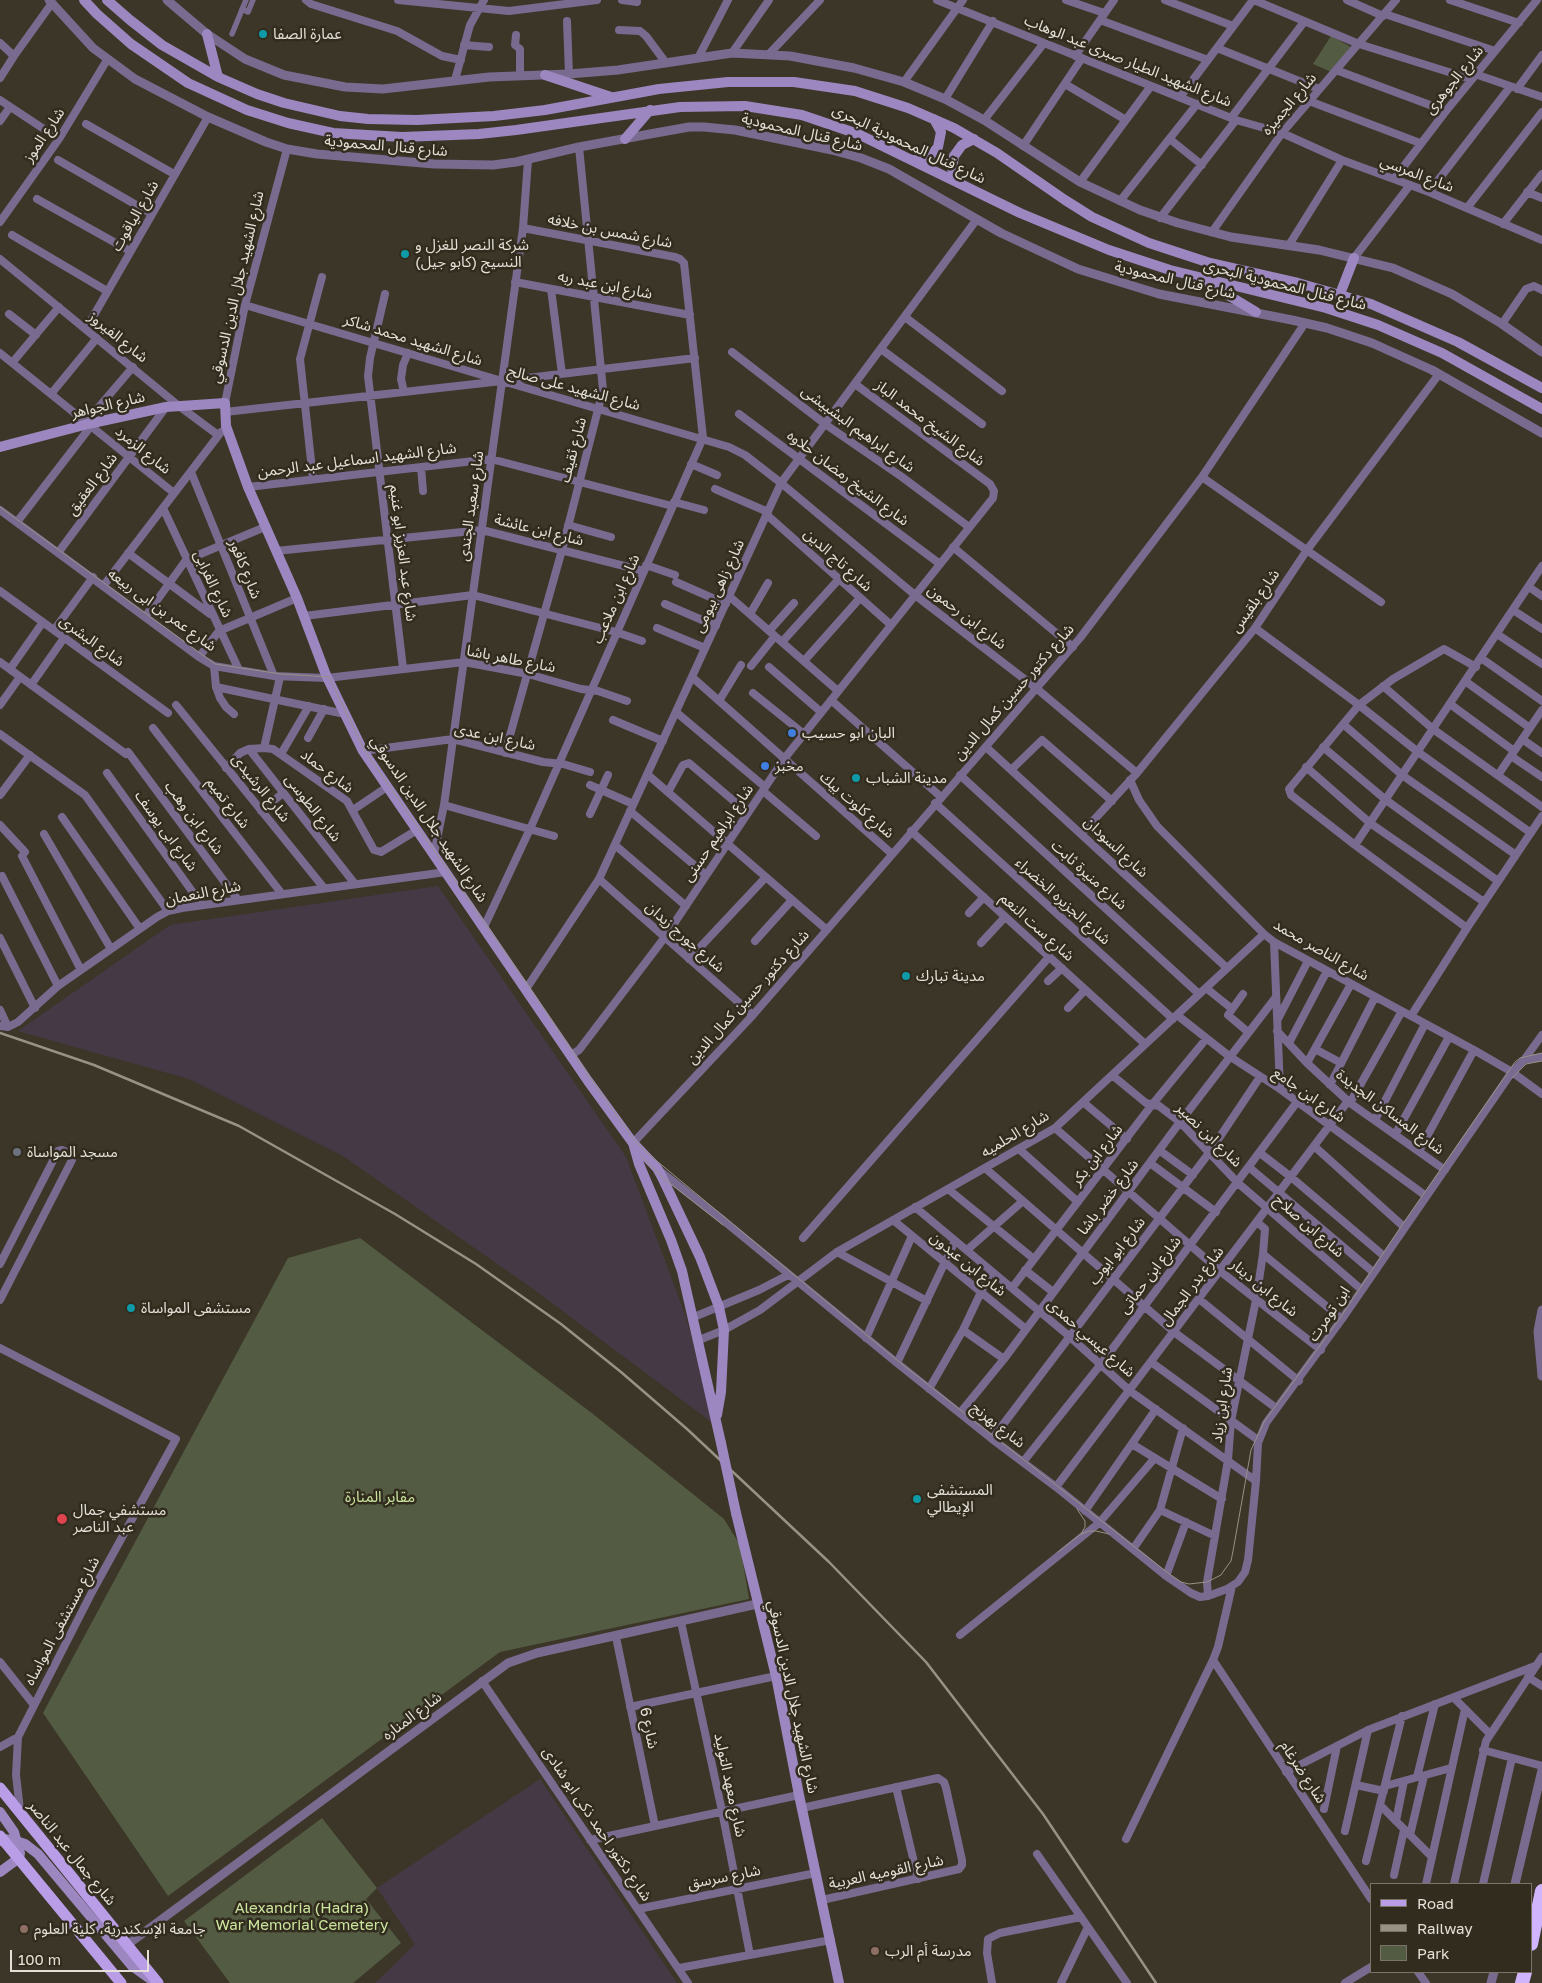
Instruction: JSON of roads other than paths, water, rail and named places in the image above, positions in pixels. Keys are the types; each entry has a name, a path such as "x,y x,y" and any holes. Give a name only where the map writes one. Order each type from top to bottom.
{"highway":[{"path":"1532,1939 1542,1892"}],"main road":[{"name":"شارع قنال المحمودية البحرى","path":"84,0 131,44 188,83 247,110 310,129 379,137 443,136 516,130 650,110 712,106 745,106 783,111 840,126 1079,239 1139,261 1201,279 1326,308 1378,325 1442,353 1542,409"},
{"name":"شارع قنال المحمودية البحرى","path":"107,0 162,45 218,78 284,103 340,116 437,120 494,116 705,84 750,81 794,82 855,91 934,118 974,139 1092,216 1149,243 1210,263 1340,294 1378,307 1431,329 1485,356 1542,388"},
{"path":"207,34 218,78"},
{"path":"545,76 614,98"},
{"path":"625,139 650,110"},
{"path":"913,160 928,158 938,147 940,132 934,118"},
{"path":"957,182 952,169 954,156 962,145 974,139"},
{"path":"1340,294 1354,258"},
{"path":"1201,279 1256,312"},
{"name":"شارع الجواهر","path":"0,447 89,424 166,407 225,408"},
{"name":"شارع الشهيد جلال الدين الدسوقي","path":"225,408 226,426 248,487 297,598 327,678 363,751 633,1144 657,1168 700,1257 719,1307 724,1330 721,1392 717,1418"},
{"name":"شارع الشهيد جلال الدين الدسوقي","path":"633,1144 639,1164 671,1240 694,1317 736,1513 776,1676 839,1983"},
{"name":"شارع جمال عبد الناصر","path":"0,1788 158,1983"},
{"path":"0,1812 12,1828 18,1841 19,1858"},
{"path":"1,1839 18,1841 28,1846 46,1863 132,1966 158,1983"},
{"path":"1,1839 19,1858 121,1983"},
{"path":"0,1872 19,1858"}],"street":[{"path":"167,0 207,34 239,55 264,67 284,75 324,84 365,89 420,86 455,80 545,76 618,70 732,53 769,54 833,63 904,82 944,99 984,120 1080,182 1120,202 1160,218 1212,232 1354,258 1393,268 1420,278 1452,294 1502,324 1542,352"},
{"path":"232,34 246,0"},
{"path":"242,9 248,12 253,0"},
{"path":"306,0 311,4 403,34 442,56 461,60"},
{"path":"398,0 509,11 597,0"},
{"path":"455,80 464,45 478,8 484,0"},
{"path":"540,8 544,0"},
{"path":"622,0 637,2"},
{"path":"698,58 728,0"},
{"path":"732,53 769,0"},
{"path":"769,54 820,0"},
{"name":"شارع الشهيد الطيار صبرى عبد الوهاب","path":"937,0 1234,119 1282,133"},
{"path":"904,82 963,0"},
{"path":"1066,0 1208,60"},
{"path":"1023,146 1065,84 1078,57 1102,16 1114,0"},
{"path":"1165,0 1233,26"},
{"path":"1180,97 1253,0 1359,44 1542,97"},
{"path":"1347,0 1384,15 1495,51"},
{"name":"شارع الجميزه","path":"1212,232 1282,133 1396,0"},
{"path":"1450,0 1519,23"},
{"name":"شارع الجوهرى","path":"1394,179 1473,77 1537,0"},
{"path":"0,78 50,2"},
{"name":"شارع قنال المحمودية","path":"50,2 93,48 134,79 208,117 287,149 318,154 462,166 493,165 528,160 579,147 681,129 704,127 735,130 832,150 875,163 1034,250 1104,278 1159,294 1305,323 1372,343 1415,361 1542,433"},
{"path":"567,21 569,74"},
{"path":"944,99 993,21"},
{"path":"1160,218 1202,165 1267,70 1304,22"},
{"path":"619,30 640,31 646,36 666,63"},
{"path":"516,35 515,45 520,49 520,76"},
{"path":"0,43 14,56"},
{"path":"984,120 1044,43"},
{"path":"464,45 489,47"},
{"path":"1217,48 1267,70 1319,89"},
{"path":"1429,192 1513,88 1542,56"},
{"name":"شارع الموز","path":"0,222 59,139 108,60"},
{"path":"1336,70 1446,111"},
{"path":"1065,84 1126,120"},
{"path":"1080,182 1151,86"},
{"path":"0,100 59,139"},
{"path":"1308,101 1420,144"},
{"path":"1120,202 1171,140 1197,104"},
{"path":"0,121 10,107"},
{"path":"1466,208 1542,112"},
{"name":"شارع الياقوت","path":"86,328 208,117"},
{"path":"86,124 174,174"},
{"name":"شارع المرسي","path":"1282,133 1342,160 1429,192 1542,240"},
{"path":"1171,140 1202,165"},
{"name":"شارع ثقيف","path":"505,752 562,550 603,390 579,147"},
{"name":"شارع الشهيد جلال الدين الدسوقي","path":"225,408 245,305 287,149"},
{"path":"58,160 152,214"},
{"name":"شارع سعيد الجندى","path":"434,854 444,805 516,282 523,228 528,160"},
{"path":"1289,246 1342,160"},
{"path":"1503,224 1542,174"},
{"path":"1354,258 1410,185"},
{"path":"1527,192 1542,198"},
{"path":"37,199 130,251"},
{"name":"شارع زاهى بيومى","path":"526,989 599,879 781,483 977,220"},
{"name":"شارع شمس بن خلافه","path":"523,228 680,259 684,263 685,268 690,315"},
{"path":"12,235 108,291"},
{"name":"شارع الفيروز","path":"0,260 218,436"},
{"path":"313,479 300,359 322,278"},
{"name":"شارع ابن عبد ربه","path":"516,282 690,315"},
{"path":"1502,324 1526,289 1534,286 1542,290"},
{"path":"551,289 562,374"},
{"name":"شارع عبد العزيز ابو غنيم","path":"385,294 368,376 369,396 404,668"},
{"name":"شارع الشهيد محمد شاكر","path":"245,305 502,381 695,358"},
{"path":"12,363 59,307"},
{"path":"10,314 36,335"},
{"path":"690,315 703,438"},
{"path":"905,317 1002,391"},
{"name":"شارع دكتور حسين كمال الدين","path":"633,1144 752,1015 1072,647 1202,477 1305,323"},
{"path":"51,394 97,338"},
{"path":"881,349 982,424"},
{"name":"شارع ابراهيم البشبيشى","path":"732,352 826,424 969,527"},
{"name":"شارع الزمرد","path":"0,353 174,493"},
{"path":"404,392 401,379 403,365 408,353"},
{"path":"17,522 133,366"},
{"name":"شارع بلقيس","path":"1081,834 1137,773 1255,628 1307,550 1439,374"},
{"name":"شارع الشهيد على صالح","path":"225,408 305,403 502,381 729,447 745,455 781,483"},
{"name":"شارع الشيخ محمد الباز","path":"855,384 990,484"},
{"name":"شارع العقيق","path":"58,552 166,407"},
{"name":"شارع الشيخ رمضان حلاوه","path":"739,414 940,564"},
{"path":"104,585 226,426"},
{"name":"شارع ابن ملاعب","path":"484,927 530,829 703,438"},
{"name":"شارع الشهيد اسماعيل عبد الرحمن","path":"248,487 492,459 579,482 704,510"},
{"path":"691,464 717,475"},
{"path":"421,467 423,491"},
{"name":"شارع كافور","path":"190,472 250,618 277,676"},
{"path":"1202,477 1381,602"},
{"name":"شارع ابن رحمون","path":"781,483 916,594 1036,688 1137,773"},
{"name":"شارع ابراهيم حسنى","path":"571,1056 579,1050 665,937 784,759 992,498 994,490 990,484"},
{"name":"شارع تاج الدين","path":"716,489 767,513 891,625"},
{"name":"شارع الفرابى","path":"162,508 239,670"},
{"name":"شارع عمر بن ابى ربيعه","path":"0,510 94,577 199,657 214,666 277,676 327,678"},
{"path":"568,525 611,537"},
{"path":"145,617 186,560 266,527"},
{"name":"شارع ابن عائشة","path":"276,551 482,530 645,568 676,578 728,600 750,614 838,692"},
{"path":"953,547 1072,647"},
{"path":"128,553 212,615"},
{"path":"1354,845 1542,566"},
{"path":"54,630 94,577"},
{"path":"782,642 839,580"},
{"path":"750,614 768,583"},
{"path":"1529,587 1542,596"},
{"name":"شارع البشرى","path":"0,591 168,713"},
{"path":"304,616 473,595 616,632 642,641"},
{"path":"199,657 219,630 297,598"},
{"path":"804,661 860,598"},
{"path":"751,666 794,602"},
{"path":"665,604 716,626"},
{"path":"1514,610 1542,629"},
{"path":"10,669 43,622"},
{"path":"657,628 705,648"},
{"path":"1255,628 1359,705 1418,752 1530,833"},
{"path":"1497,634 1542,664"},
{"path":"31,685 64,638"},
{"path":"1466,928 1354,845 1290,793 1290,785 1359,705 1383,686 1444,650 1476,666"},
{"path":"1481,658 1542,701"},
{"name":"شارع ابن وهب","path":"0,662 127,753 238,900"},
{"name":"شارع طاهر باشا","path":"327,678 464,662 528,674 627,701"},
{"path":"719,701 741,665"},
{"path":"214,666 216,687 226,706 234,714"},
{"path":"769,667 821,712"},
{"path":"264,748 275,699 277,676"},
{"path":"0,705 20,677"},
{"name":"شارع كلوت بيك","path":"692,677 891,853"},
{"path":"1465,682 1530,728"},
{"path":"1383,686 1433,729 1542,807"},
{"path":"216,687 345,714"},
{"path":"752,693 804,734"},
{"name":"شارع الجزيره الخضراء","path":"832,700 1175,1017"},
{"path":"1450,704 1542,777"},
{"name":"شارع الرشيدى","path":"176,706 324,888"},
{"path":"281,754 309,706"},
{"path":"308,738 324,709"},
{"path":"1498,775 1542,710"},
{"path":"676,712 816,836"},
{"path":"613,720 663,741"},
{"path":"1343,724 1402,775 1516,855"},
{"name":"شارع تميم","path":"152,728 282,894"},
{"path":"0,734 84,795 168,911"},
{"name":"شارع ابن عدى","path":"363,751 453,739 590,772"},
{"path":"1522,739 1541,750"},
{"path":"1012,770 1042,740 1112,801"},
{"name":"شارع السودان","path":"986,746 1227,968"},
{"path":"1324,747 1386,800 1498,880"},
{"path":"226,768 240,753 249,749"},
{"name":"شارع حماد","path":"249,749 273,749 347,801 374,850 381,852 417,830"},
{"name":"شارع الطوسى","path":"249,749 355,884"},
{"path":"0,794 30,755"},
{"path":"668,792 683,765 688,763 748,813"},
{"path":"1306,767 1370,823 1484,902"},
{"name":"شارع ابى يوسف","path":"107,773 202,905"},
{"path":"647,774 827,930"},
{"path":"590,814 608,775"},
{"name":"شارع منيرة ثابت","path":"960,775 1199,994"},
{"name":"شارع الناصر محمد","path":"1130,780 1139,800 1156,826 1274,942 1474,1050 1512,1072 1542,1094"},
{"path":"590,785 632,808 706,875"},
{"path":"353,810 387,787"},
{"path":"261,811 283,793"},
{"path":"444,805 554,836"},
{"path":"1411,1016 1466,928 1542,816"},
{"path":"62,817 140,929"},
{"path":"0,825 23,854 81,970"},
{"name":"شارع ست النعم","path":"911,831 1145,1044"},
{"path":"44,834 111,949"},
{"path":"615,845 686,906"},
{"name":"شارع النعمان","path":"4,1026 18,1022 58,986 168,911 446,872"},
{"path":"2,876 58,986"},
{"path":"689,959 766,877"},
{"name":"شارع جورج زيدان","path":"599,879 752,1015"},
{"path":"969,913 984,897"},
{"path":"755,941 792,900"},
{"path":"981,943 1005,917"},
{"name":"شارع الحلميه","path":"699,1340 724,1330 760,1310 837,1252 1055,1128 1264,934"},
{"path":"0,938 34,1008"},
{"path":"1274,942 1280,1089"},
{"path":"803,1238 1049,957"},
{"path":"1277,1021 1308,961"},
{"path":"1048,982 1062,968"},
{"path":"1288,1043 1327,971"},
{"path":"1307,1063 1351,984"},
{"path":"1206,988 1231,1008"},
{"path":"1068,1008 1085,990"},
{"path":"1243,994 1231,1008 1228,1016 1248,1032"},
{"name":"شارع خضر باشا","path":"960,1413 1004,1359 1229,1056 1276,997"},
{"path":"1330,1085 1375,997"},
{"path":"0,1010 4,1026"},
{"name":"شارع بدر الجمال","path":"1056,1487 1329,1125 1349,1102 1402,1011"},
{"name":"شارع ابن جامع","path":"1175,1017 1229,1056 1280,1089 1426,1196"},
{"path":"1375,1120 1425,1024"},
{"name":"شارع المساكن الجديدة","path":"1277,1031 1307,1063 1349,1102 1445,1170"},
{"name":"ابن تومرت","path":"1232,1586 1242,1577 1248,1560 1258,1440 1276,1408 1299,1381 1512,1072 1524,1060 1542,1035"},
{"path":"1396,1135 1449,1037"},
{"name":"شارع ابن بكر","path":"1012,1288 1127,1140 1151,1106 1206,1039"},
{"path":"1316,1049 1341,1063"},
{"path":"1419,1151 1474,1050"},
{"path":"1524,1060 1542,1057"},
{"name":"شارع ابن نصير","path":"1112,1075 1146,1103 1151,1106 1159,1106 1180,1122 1238,1183"},
{"name":"شارع ابو ايوب","path":"992,1439 1193,1175 1260,1077"},
{"path":"1083,1102 1127,1140"},
{"name":"شارع ابن حماتى","path":"1023,1462 1101,1364 1250,1168 1297,1102"},
{"name":"شارع ابن دينار","path":"1055,1128 1190,1245 1256,1300 1321,1350"},
{"path":"1314,1146 1404,1227"},
{"path":"1019,1149 1078,1202"},
{"path":"0,1264 58,1151 62,1150 71,1154 72,1160 0,1300"},
{"path":"1160,1150 1193,1175"},
{"path":"1260,1153 1291,1176 1384,1256"},
{"path":"1150,1163 1216,1212"},
{"name":"شارع بهرنج","path":"657,1168 897,1363 1166,1576 1182,1588 1200,1597 1208,1596"},
{"path":"985,1168 1174,1332 1276,1408"},
{"path":"1250,1168 1373,1272"},
{"name":"شارع ابن صلاح","path":"1238,1183 1362,1290"},
{"path":"948,1188 1034,1259"},
{"path":"967,1250 1023,1201"},
{"name":"شارع عيسي حمدى","path":"915,1207 1040,1311 1130,1390 1256,1481"},
{"name":"شارع ابن عبدون","path":"893,1220 1026,1328"},
{"name":"شارع ابن زياد","path":"1208,1596 1207,1582 1228,1460 1231,1421 1256,1300 1265,1230 1257,1222"},
{"path":"866,1338 912,1236"},
{"path":"897,1363 956,1241"},
{"path":"837,1252 927,1301"},
{"path":"1262,1254 1342,1320"},
{"path":"1025,1270 1054,1292"},
{"path":"929,1388 963,1330 991,1271"},
{"path":"694,1317 788,1274"},
{"path":"1199,1299 1299,1381"},
{"path":"1542,1310 1538,1331 1542,1374"},
{"path":"963,1330 1004,1359"},
{"name":"شارع مستشفى المواساه","path":"0,1348 176,1438 92,1592 18,1737 16,1775 20,1812"},
{"path":"1151,1362 1258,1440"},
{"path":"1085,1511 1156,1409"},
{"path":"1132,1549 1160,1510 1183,1428"},
{"path":"1132,1444 1170,1469 1222,1499"},
{"path":"960,1635 1100,1523 1154,1459"},
{"path":"1160,1510 1215,1536"},
{"path":"1166,1576 1186,1522"},
{"path":"1208,1596 1221,1593 1232,1586"},
{"path":"1126,1839 1213,1660 1218,1647 1232,1586"},
{"name":"شارع المناره","path":"128,1945 499,1668 527,1656 757,1604"},
{"name":"شارع معهد التوليد","path":"681,1622 722,1811 750,1955"},
{"name":"شارع 6","path":"616,1637 655,1826"},
{"name":"شارع ضرغام","path":"1213,1660 1370,1898"},
{"path":"1286,1772 1368,1730 1454,1698 1540,1661"},
{"path":"1454,1883 1483,1750 1490,1734 1540,1661"},
{"path":"0,1662 34,1705"},
{"path":"630,1707 776,1676"},
{"path":"1528,1677 1542,1686"},
{"name":"شارع دكتور احمد ذكى ابو شادى","path":"482,1681 688,1983"},
{"path":"1454,1698 1490,1734"},
{"path":"1394,1875 1407,1832 1435,1704"},
{"path":"1426,1883 1465,1709"},
{"path":"1366,1861 1402,1716"},
{"path":"1345,1831 1368,1730"},
{"path":"0,1747 18,1737"},
{"path":"1324,1809 1337,1746"},
{"path":"1483,1750 1542,1766"},
{"path":"1483,1883 1512,1758"},
{"path":"1356,1785 1384,1789 1404,1781 1452,1768"},
{"path":"1515,1883 1542,1770"},
{"name":"شارع القوميه العربية","path":"802,1808 938,1778 944,1782 946,1788 962,1865 959,1869 822,1900"},
{"path":"1396,1821 1404,1781"},
{"path":"896,1787 918,1879"},
{"path":"590,1840 799,1795"},
{"path":"1380,1806 1432,1857"},
{"path":"1037,1854 1127,1983"},
{"name":"شارع سرسق","path":"638,1909 816,1873"},
{"path":"992,1983 987,1953 988,1939 1000,1933 1081,1917"},
{"path":"1061,1983 1088,1927"},
{"path":"678,1968 831,1940"},
{"path":"1350,1982 1370,1967"}],"tram line":[{"path":"0,507 215,664 281,674 329,677 365,751 635,1141 898,1361 1181,1582 1189,1584 1207,1582 1221,1575 1231,1561 1251,1450 1264,1422 1340,1318 1515,1062 1520,1058 1542,1053"},
{"path":"1512,1078 1526,1064 1542,1061"},
{"path":"641,1156 662,1177 723,1225"},
{"path":"1077,1509 1085,1521 1085,1527 1081,1534"},
{"path":"1058,1552 1081,1534 1089,1531 1109,1534"}],"railway":[{"path":"0,1033 94,1065 239,1126 395,1214 476,1264 561,1324 621,1372 687,1429 829,1562 926,1662 1043,1814 1156,1983"}],"place":[{"name":"عمارة الصفا","path":"263,34"},
{"name":"شركة النصر للغزل و النسيج (كابو جيل)","path":"405,254"},
{"name":"البان ابو حسيب","path":"792,733"},
{"name":"مخبز","path":"765,766"},
{"name":"مدينة الشباب","path":"856,778"},
{"name":"مدينة تبارك","path":"906,976"},
{"name":"مسجد المواساة","path":"17,1152"},
{"name":"مستشفى المواساة","path":"131,1308"},
{"name":"المستشفى الإيطالي","path":"917,1499"},
{"name":"مستشفي جمال عبد الناصر","path":"62,1519"},
{"name":"جامعة الإسكندرية، كلية العلوم","path":"24,1929"},
{"name":"مدرسة أم الرب","path":"875,1951"}],"park label":[{"name":"مقابر المنارة","path":"380,1497"},
{"name":"Alexandria (Hadra) War Memorial Cemetery","path":"302,1916"}]}
